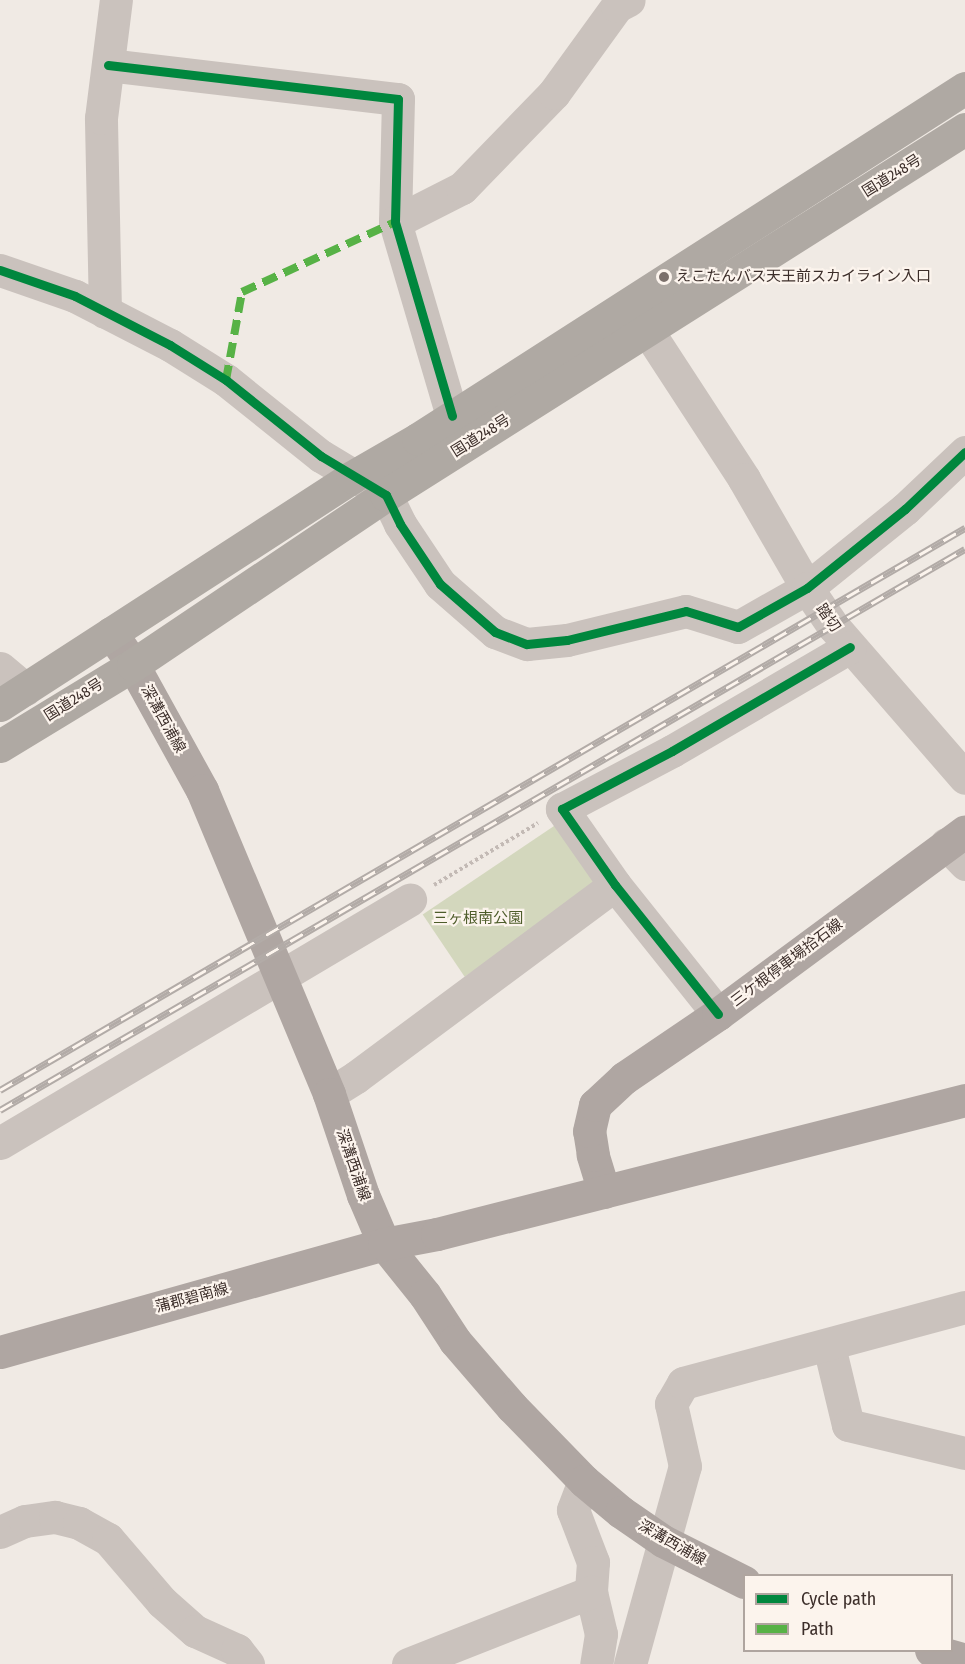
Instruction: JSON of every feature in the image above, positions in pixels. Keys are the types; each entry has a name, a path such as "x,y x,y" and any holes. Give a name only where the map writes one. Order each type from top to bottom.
{"highway":[{"name":"国道248号","path":"13,697 352,477 452,416 965,88"},
{"name":"国道248号","path":"0,746 133,665 386,495 965,129"}],"main road":[{"name":"深溝西浦線","path":"111,633 133,665 202,790 329,1094 363,1195 384,1244 425,1295 455,1341 512,1407 584,1481 621,1512 663,1541 743,1581"},
{"name":"三ケ根停車場拾石線","path":"604,1192 592,1155 589,1131 595,1105 624,1078 959,846"},
{"path":"384,1244 437,1234 965,1100"},
{"name":"蒲郡碧南線","path":"0,1352 384,1244"},
{"path":"938,1652 965,1660"}],"street":[{"path":"105,312 101,118 116,0"},
{"path":"395,222 462,188 554,93 617,6 629,0"},
{"path":"108,65 398,99 395,222 452,416"},
{"path":"0,270 75,296 170,345 226,380 321,456 352,477 386,495 400,524 440,584 495,632 527,644 567,640 686,611 738,627 807,588 906,509 965,452"},
{"name":"踏切","path":"647,330 744,478 807,588 850,647 965,778"},
{"path":"718,1014 615,885 562,809 672,751 850,647"},
{"path":"0,668 13,697"},
{"path":"329,1094 356,1077 615,885"},
{"path":"0,1143 410,900"},
{"path":"630,1664 685,1466 671,1404 683,1383 732,1368 829,1346 965,1307"},
{"path":"829,1346 848,1425 965,1453"},
{"path":"584,1481 573,1510 593,1562 591,1592 601,1634 596,1664"},
{"path":"0,1532 25,1521 56,1517 78,1523 108,1539 162,1602 195,1632 237,1650 248,1664"},
{"path":"408,1664 591,1592"}],"path":[{"path":"410,900 562,809"}],"green space":[{"name":"三ヶ根南公園","path":"557,824 599,886 465,977 423,915"}],"railway":[{"path":"0,1090 965,528"},
{"path":"0,1110 965,549"}],"marked path":[{"path":"226,380 242,292 395,222"}],"cycle path":[{"path":"108,65 398,99 395,222 452,416"},
{"path":"0,270 75,296 170,345 226,380 321,456 386,495 400,524 440,584 495,632 527,644 567,640 686,611 738,627 807,588 905,509 965,452"},
{"path":"718,1014 615,885 562,809 672,751 850,647"}],"place":[{"name":"えこたんバス天王前スカイライン入口","path":"664,277"}]}
